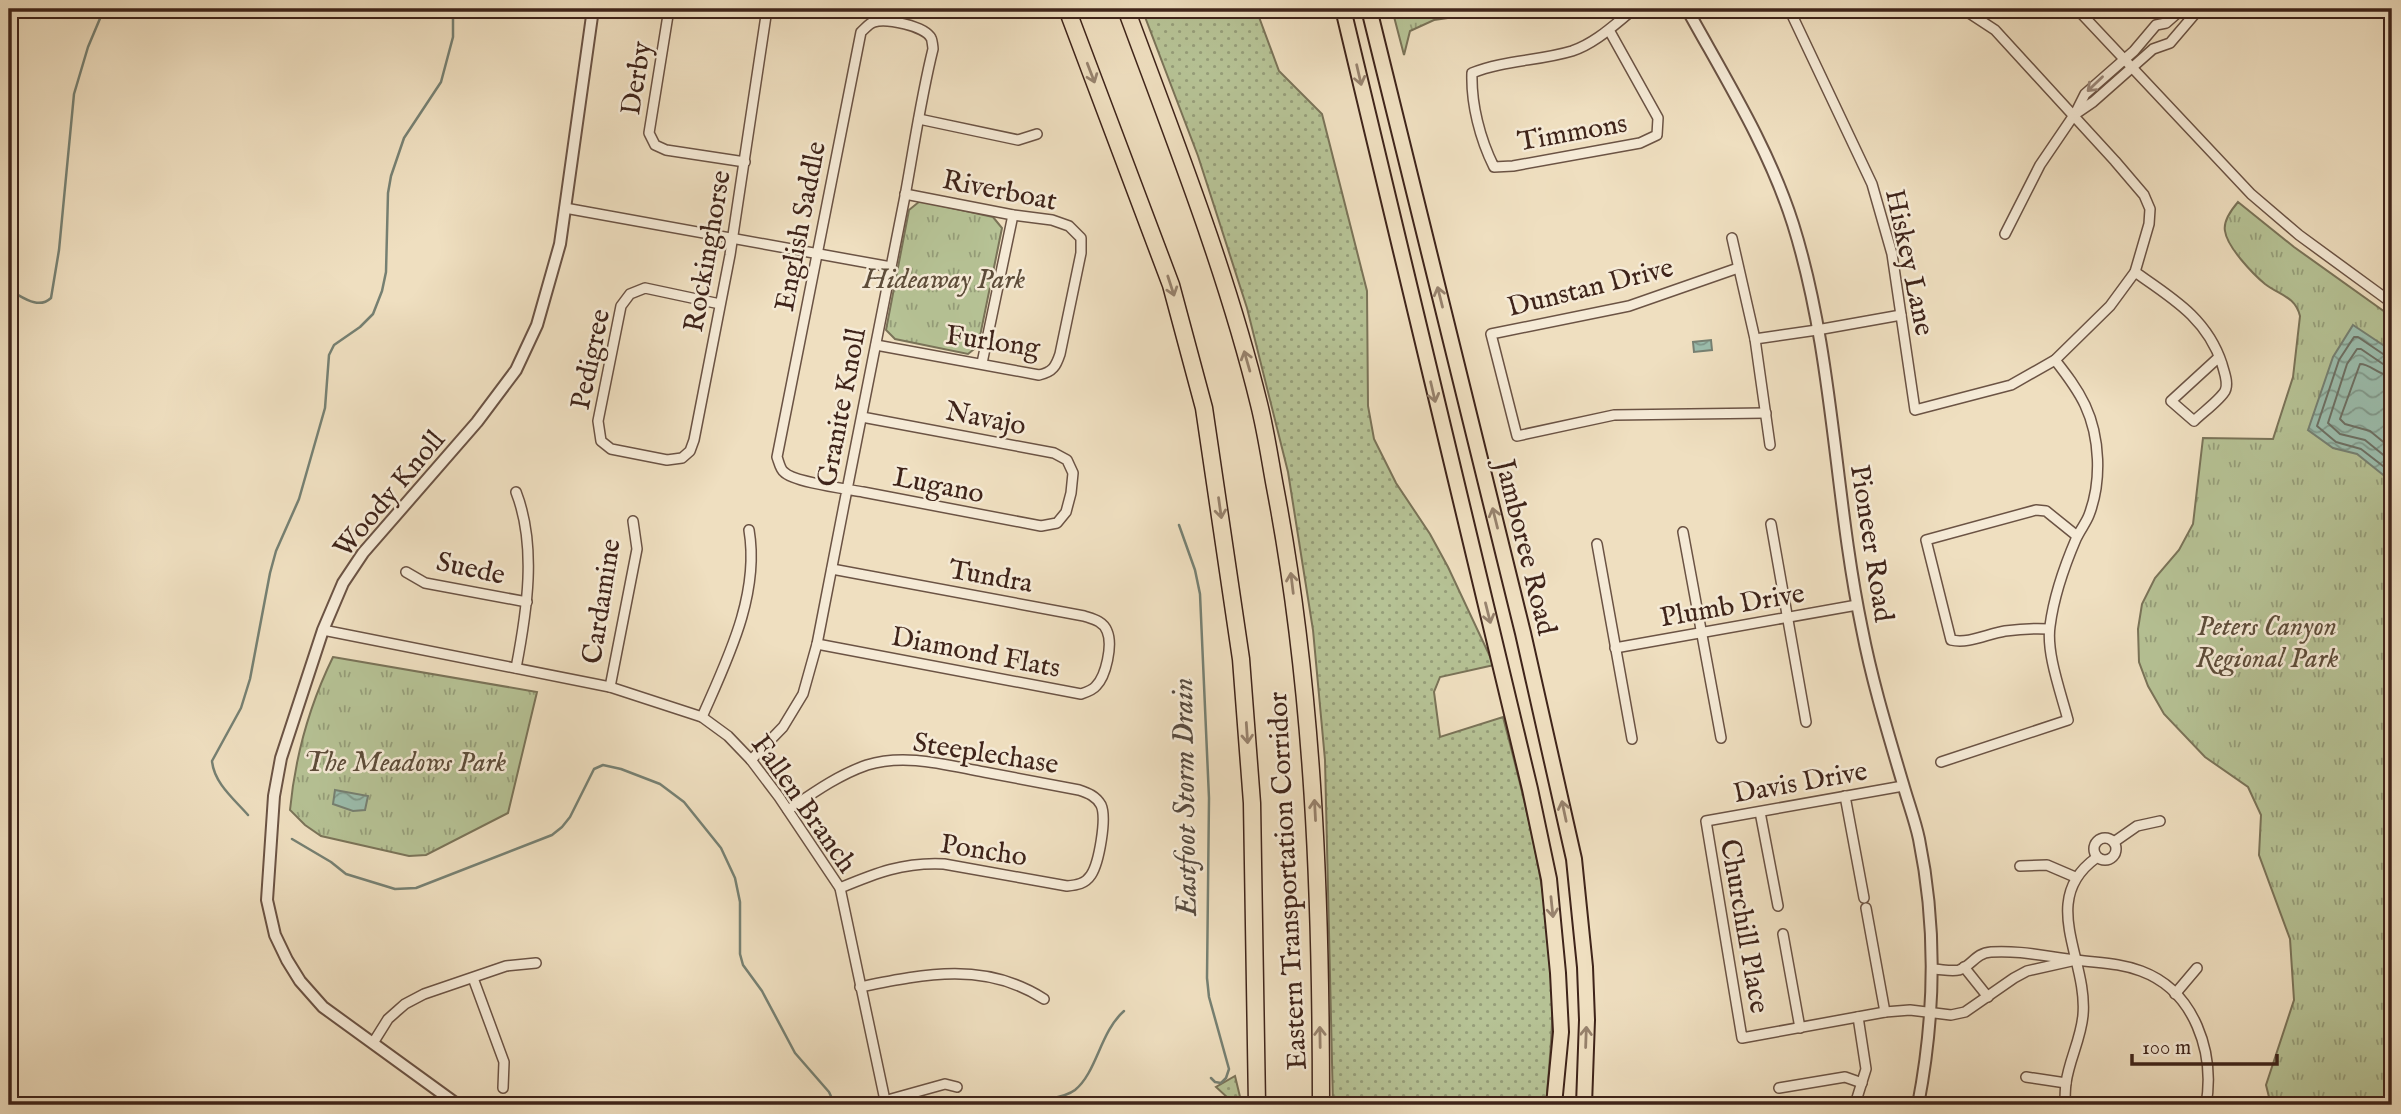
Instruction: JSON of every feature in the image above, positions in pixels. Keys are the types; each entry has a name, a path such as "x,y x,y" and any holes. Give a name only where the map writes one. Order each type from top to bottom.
{"highway":[{"name":"Eastern Transportation Corridor","path":"1067,9 1171,285 1204,408 1243,685 1252,803 1257,1105"},
{"name":"Eastern Transportation Corridor","path":"1126,9 1221,272 1259,405 1288,555 1305,693 1315,811 1321,1105"}],"main road":[{"name":"Jamboree Road","path":"1343,9 1521,749 1549,878 1561,1032 1554,1105"},
{"name":"Jamboree Road","path":"1369,9 1523,634 1574,859 1585,967 1587,1020 1584,1105"}],"street":[{"name":"Woody Knoll","path":"458,1105 323,1007 300,981 275,935 267,900 274,796 281,758 323,630 343,583 363,553 477,422 516,370 537,325 560,244 593,9"},
{"name":"Derby","path":"669,9 649,134 655,145 666,150 745,162"},
{"name":"Rockinghorse","path":"643,455 667,460 682,458 690,451 694,440 733,238 767,9"},
{"path":"1609,30 1634,9"},
{"name":"Pioneer Road","path":"1687,9 1773,171 1792,222 1807,275 1857,605 1903,786 1916,826 1925,876 1932,969 1925,1066 1918,1105"},
{"name":"Hiskey Lane","path":"1806,9 1792,15 1872,184 1892,254 1915,410 2011,385 2055,360"},
{"path":"1941,762 2068,720 2053,664 2049,629 2058,583 2077,536 2089,515 2095,490 2097,461 2095,437 2086,407 2055,360 2110,306 2135,272 2149,224 2150,209 2144,195 1995,30 1963,9"},
{"path":"2077,9 2251,194 2300,235 2392,303"},
{"path":"2005,234 2040,165 2074,116 2083,96 2156,26 2166,23 2182,9"},
{"path":"2074,116 2153,49 2170,43 2199,9"},
{"name":"English Saddle","path":"782,471 777,457 861,32 872,22 901,24"},
{"name":"Granite Knoll","path":"751,760 783,727 795,709 803,694 817,644 933,49 931,38 925,31 901,24"},
{"name":"Timmons","path":"1609,30 1658,118 1657,135 1640,143 1513,166 1493,167 1486,151 1471,92 1472,73 1486,67 1572,51 1609,30"},
{"path":"919,120 1018,140 1037,134"},
{"name":"Riverboat","path":"905,194 1052,220 1069,226 1081,238"},
{"path":"565,208 891,267"},
{"path":"982,363 1013,215"},
{"name":"Furlong","path":"876,345 1039,374 1048,373 1056,367 1060,354 1076,278 1081,238"},
{"path":"1732,238 1755,339 1770,445"},
{"name":"Dunstan Drive","path":"1738,268 1629,306 1491,334 1517,436 1614,415 1766,413"},
{"path":"2135,272 2190,311 2207,333 2219,357 2226,382 2225,390 2194,421 2171,401 2219,357"},
{"name":"Pedigree","path":"643,455 611,449 601,441 598,432 621,306 630,294 645,288 720,304"},
{"path":"1755,339 1901,314"},
{"name":"Navajo","path":"862,417 1054,453 1067,460 1073,473 1071,493"},
{"name":"Lugano","path":"782,471 792,478 1041,526 1057,523 1066,512 1071,493"},
{"path":"516,492 524,512 527,602 526,621 516,668"},
{"path":"2049,629 2004,631 1961,642 1951,640 1926,540 2036,510 2046,511 2077,536"},
{"name":"Cardamine","path":"610,687 637,549 633,521"},
{"path":"1771,524 1806,722"},
{"path":"702,717 738,629 751,566 749,530"},
{"path":"1683,532 1721,738"},
{"path":"1597,544 1632,739"},
{"name":"Tundra","path":"832,569 1048,608 1099,621 1107,632 1109,646 1105,661"},
{"name":"Suede","path":"406,572 425,583 527,602"},
{"name":"Plumb Drive","path":"1615,648 1857,605"},
{"name":"Fallen Branch","path":"323,630 610,687 702,717 728,736 751,760 788,810 840,888 885,1103"},
{"name":"Diamond Flats","path":"817,644 1081,694 1095,688 1103,677 1105,661"},
{"name":"Steeplechase","path":"788,810 828,783 870,764 897,760 927,761 1090,794 1100,803 1104,814 1099,846"},
{"name":"Davis Drive","path":"1706,821 1903,786"},
{"path":"1845,796 1864,898"},
{"path":"1760,812 1778,906"},
{"name":"Churchill Place","path":"1706,821 1742,1038 1800,1028"},
{"path":"2114,842 2137,826 2160,821"},
{"path":"2096,858 2093,848 2095,842 2105,838 2114,842"},
{"path":"2096,858 2104,861 2112,858 2116,851 2114,842"},
{"name":"Poncho","path":"840,888 900,865 923,863 944,864 1067,886 1081,885 1090,876 1099,846"},
{"path":"2064,1105 2066,1083 2083,1014 2083,995 2067,917 2068,896 2075,877 2096,858"},
{"path":"2020,866 2047,865 2075,877"},
{"path":"1866,908 1885,1012"},
{"path":"1783,934 1800,1028 1885,1012 1910,1010 1951,1015 1965,1012 2027,971 2076,960"},
{"path":"1932,969 1958,970 1980,954 1988,952 2043,954 2108,963 2143,972 2175,994 2191,1014 2205,1045 2208,1062 2206,1105"},
{"path":"373,1043 388,1020 405,1004 424,994 506,966 536,963"},
{"path":"1964,968 1988,997"},
{"path":"2175,994 2197,968"},
{"path":"860,987 942,972 1022,985 1044,999"},
{"path":"473,978 504,1062 503,1088"},
{"path":"1858,1017 1866,1069 1857,1098 1858,1105"},
{"path":"1779,1088 1845,1077 1862,1083"},
{"path":"2026,1077 2066,1083"},
{"path":"885,1103 945,1084 957,1087"}],"green space":[{"path":"1142,9 1256,9 1279,71 1322,114 1367,291 1368,406 1374,439 1396,483 1448,567 1494,665 1440,677 1434,692 1440,737 1503,717 1533,838 1548,931 1552,1034 1546,1105 1333,1105 1325,760 1313,630 1288,472 1247,308 1198,156"},
{"path":"1392,9 1510,9 1434,20 1410,31 1404,55"},
{"name":"Hideaway Park","path":"920,201 993,217 1002,228 978,346 968,354 895,339 886,330 909,210"},
{"name":"Peters Canyon Regional Park","path":"2238,202 2294,247 2392,317 2392,1105 2271,1105 2266,1085 2294,1000 2290,939 2259,855 2261,815 2248,787 2205,757 2164,714 2148,686 2139,662 2138,629 2142,604 2155,578 2179,550 2193,524 2203,438 2273,439 2293,377 2300,316 2298,309 2290,300 2260,280 2230,245 2225,223"},
{"name":"The Meadows Park","path":"333,657 537,692 508,813 426,855 409,856 321,836 305,825 290,810 296,771 311,712"},
{"path":"1235,1076 1242,1105 1231,1105 1228,1098 1216,1087"}],"water":[{"path":"2353,325 2392,351 2392,482 2357,454 2333,448 2308,430 2333,357"},
{"path":"1711,340 1712,350 1694,352 1693,342"},
{"path":"335,790 368,796 365,810 353,811 333,804"}],"waterway":[{"path":"9,290 36,303 51,298 59,250 74,94 88,47 104,9"},
{"path":"248,815 221,784 212,761 241,708 250,679 276,551 299,499 325,408 329,355 334,345 373,314 382,291 386,272 388,193 391,176 404,138 441,82 453,37 453,9"},
{"name":"Eastfoot Storm Drain","path":"1179,525 1195,570 1200,594 1209,798 1207,978 1209,997 1229,1069 1221,1083 1211,1078"},
{"path":"292,839 346,874 395,889 416,888 552,835 570,817 594,769 603,765 660,784 684,802 721,848 735,878 740,902 740,954 743,965 762,991 795,1053 829,1092 835,1105"},
{"path":"1028,1105 1075,1090 1089,1073 1109,1030 1124,1011"}]}
